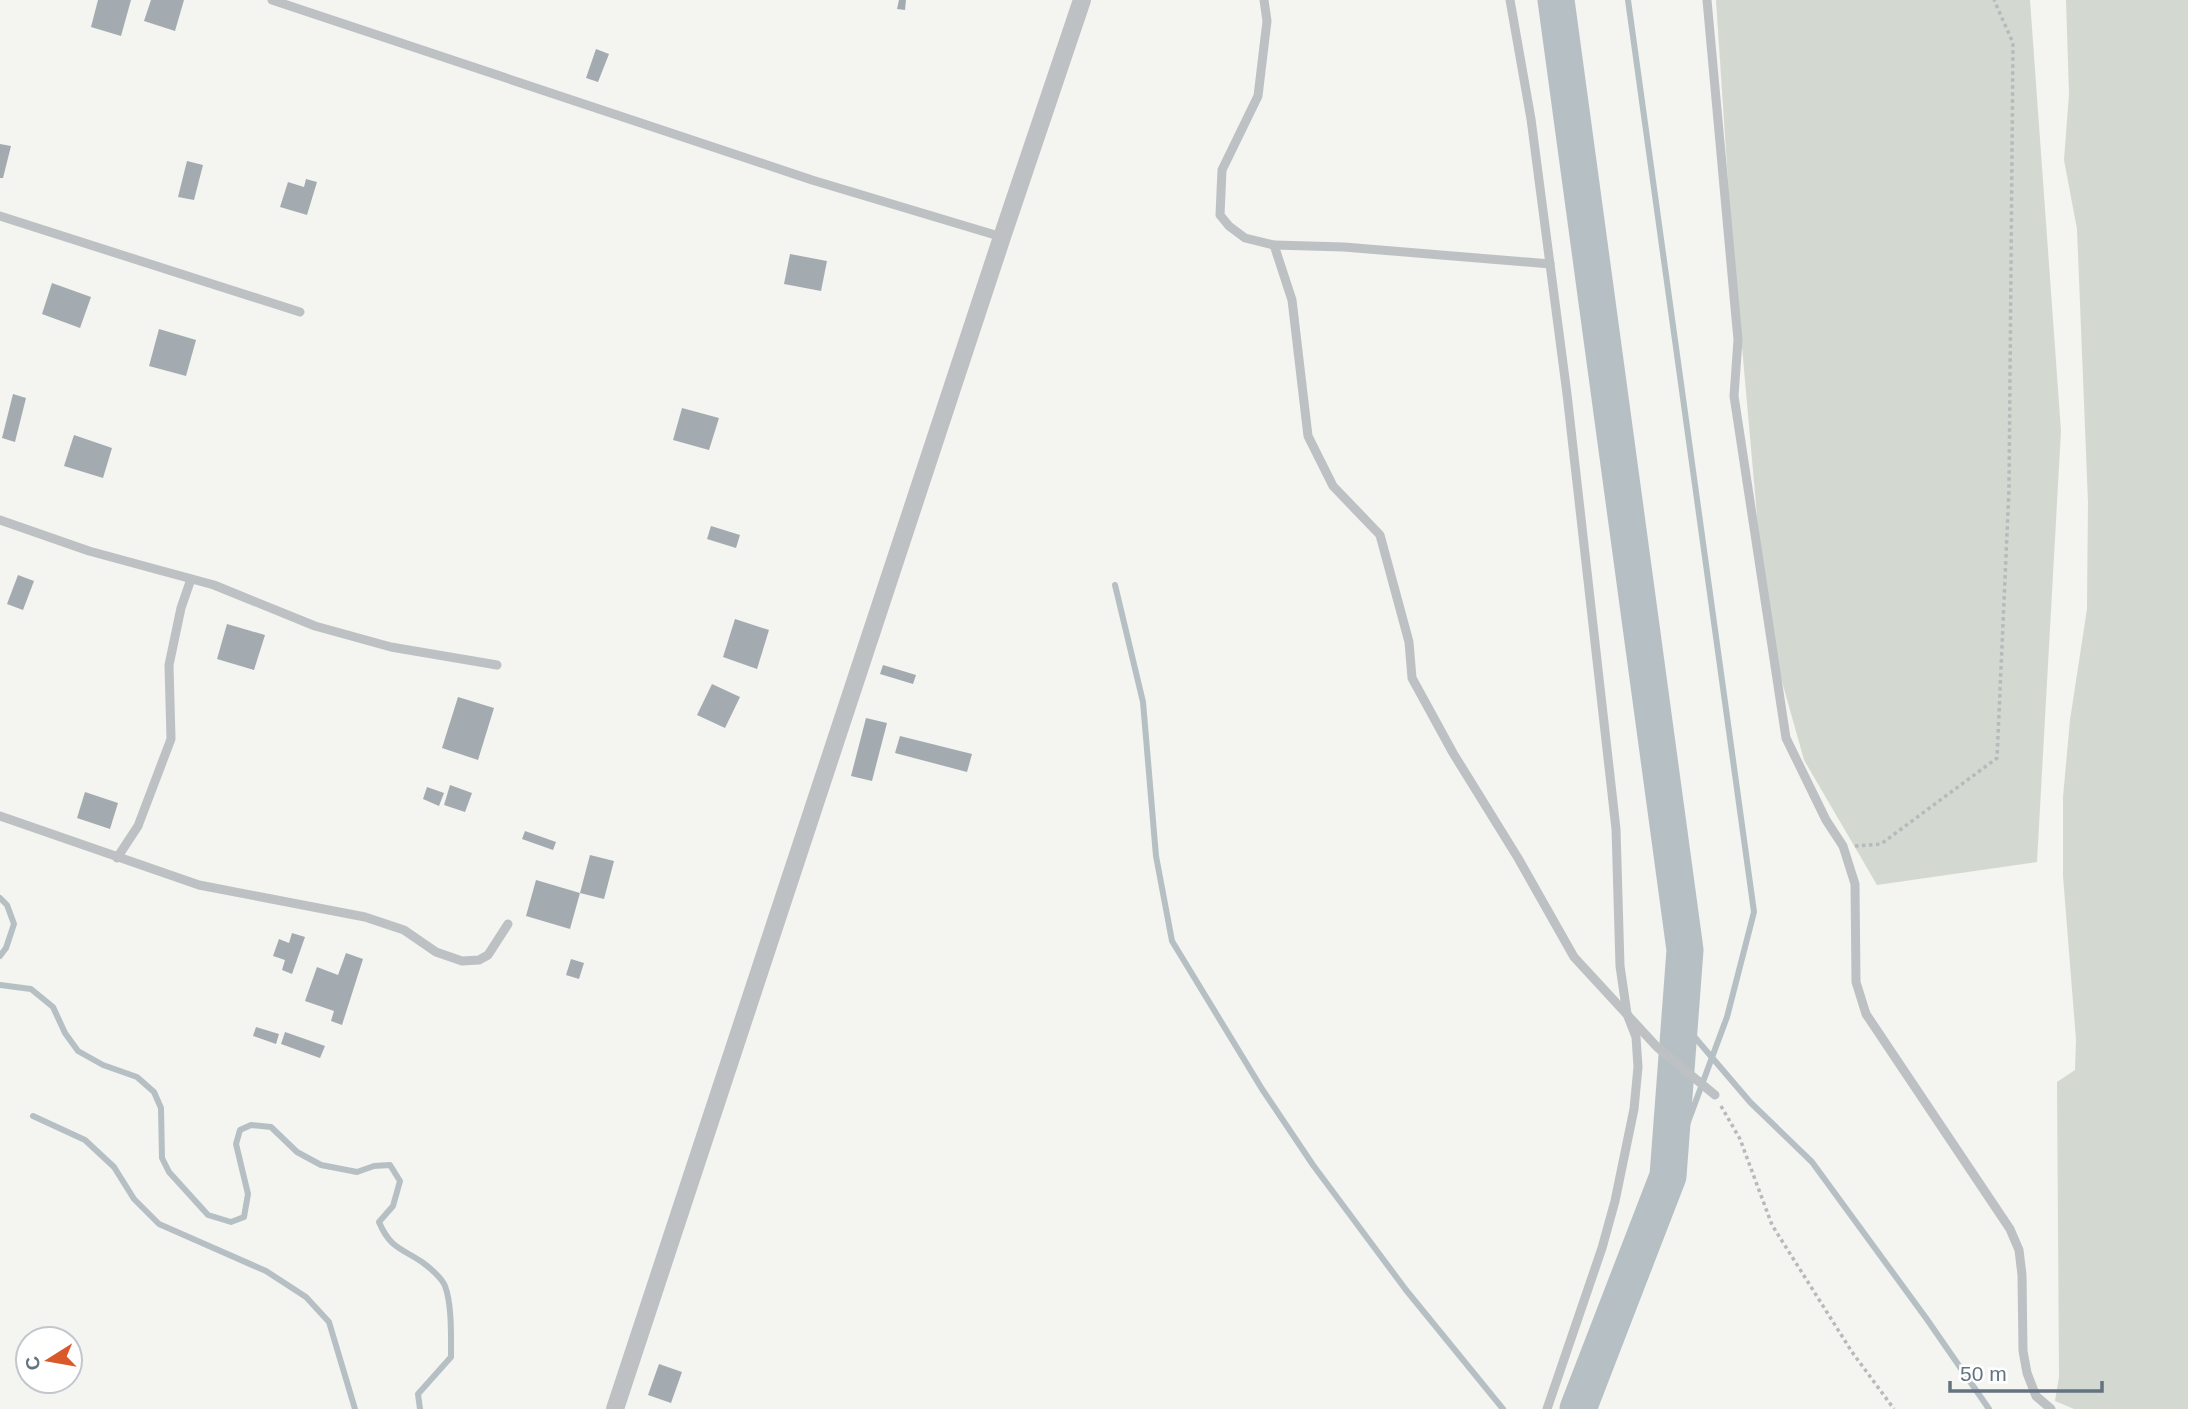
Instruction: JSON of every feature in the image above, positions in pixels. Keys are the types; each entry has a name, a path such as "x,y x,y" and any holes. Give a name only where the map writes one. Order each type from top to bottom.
{"street":[{"path":"615,1409 1082,0"}],"lane":[{"path":"272,0 812,180 1002,237"},
{"path":"1265,0 1267,21 1258,96 1222,170 1220,215 1229,226 1245,238 1274,245 1345,247 1550,264"},
{"path":"1510,0 1531,119 1567,394 1615,816 1620,967 1627,1014 1636,1037 1638,1067 1634,1109 1615,1201 1602,1248 1546,1409"},
{"path":"1707,0 1738,340 1734,396 1786,738 1826,820 1843,846 1854,884 1856,982 1866,1014 2010,1229 2019,1250 2026,1373 2036,1396 2051,1409"},
{"path":"0,216 300,312"},
{"path":"1274,245 1293,300 1308,436 1334,486 1380,535 1409,642 1412,678 1453,753 1518,858 1574,957 1657,1047 1715,1095"},
{"path":"0,520 89,551 214,585 315,626 391,647 497,665"},
{"path":"117,858 138,825 171,739 169,665 181,608 191,579"},
{"path":"0,816 200,885 365,917 404,930 436,951 462,961 479,960 488,955 508,924"}],"path":[{"path":"1843,846 1881,844 1997,758 2009,489 2013,43 1994,0"},
{"path":"1715,1095 1740,1139 1772,1224 1852,1352 1894,1409"}],"shaded area":[{"path":"1716,0 2030,0 2061,431 2037,862 1877,885 1804,760 1767,628 1730,212"},
{"path":"2066,0 2188,0 2188,1409 2074,1409 2055,1401 2059,1377 2057,1082 2075,1070 2076,1040 2063,876 2063,797 2070,720 2087,609 2088,502 2077,229 2064,160 2069,94"}],"building":[{"path":"98,0 131,0 121,36 91,27"},
{"path":"151,0 184,0 175,31 144,21"},
{"path":"899,0 906,0 905,10 897,9"},
{"path":"596,49 609,54 598,82 586,78"},
{"path":"0,144 11,146 3,178 0,178"},
{"path":"187,161 203,165 194,200 178,197"},
{"path":"306,179 317,182 307,215 280,207 288,182 304,187"},
{"path":"790,254 827,261 821,291 784,284"},
{"path":"52,283 91,297 80,328 42,314"},
{"path":"159,329 196,340 186,376 149,366"},
{"path":"13,394 26,398 15,442 2,438"},
{"path":"682,408 719,418 709,450 673,440"},
{"path":"74,435 112,448 103,478 64,466"},
{"path":"711,526 740,535 736,548 707,539"},
{"path":"18,575 34,581 23,610 7,604"},
{"path":"735,619 769,630 757,669 723,657"},
{"path":"227,624 265,635 254,670 217,659"},
{"path":"883,665 916,675 913,684 880,674"},
{"path":"712,684 740,697 725,728 697,715"},
{"path":"458,697 494,708 478,760 442,748"},
{"path":"866,718 887,723 872,781 851,776"},
{"path":"900,736 972,754 967,772 895,753"},
{"path":"450,785 472,793 465,812 444,805"},
{"path":"427,787 444,793 439,806 423,799"},
{"path":"85,792 118,803 110,829 77,818"},
{"path":"525,831 556,842 553,850 522,839"},
{"path":"590,855 614,861 604,899 580,893"},
{"path":"536,880 580,893 570,929 526,916"},
{"path":"292,933 305,937 292,974 282,970 285,960 273,956 279,939 289,943"},
{"path":"346,953 363,959 342,1025 331,1021 334,1011 305,1001 317,967 338,975"},
{"path":"571,959 584,963 579,979 566,975"},
{"path":"256,1027 279,1034 276,1044 253,1036"},
{"path":"285,1032 325,1046 320,1058 281,1044"},
{"path":"659,1364 682,1372 671,1403 648,1395"}],"waterway":[{"path":"1556,0 1685,950 1668,1176 1578,1409"},
{"path":"1628,0 1754,912 1727,1017 1668,1176"},
{"path":"1115,585 1143,702 1156,856 1172,941 1262,1089 1313,1165 1406,1290 1503,1409"},
{"path":"0,898 7,905 14,924 6,948 0,956"},
{"path":"0,985 31,989 53,1007 65,1033 78,1051 103,1065 137,1077 154,1092 161,1108 162,1158 169,1172 208,1215 231,1222 244,1217 248,1194 236,1144 240,1130 251,1125 271,1127 297,1152 321,1165 357,1172 374,1166 390,1165 400,1181 393,1206 379,1222 392,1242 438,1276 445,1286 449,1302 451,1357 418,1394 420,1409"},
{"path":"1680,1020 1750,1102 1812,1162 1989,1409"},
{"path":"33,1116 85,1140 114,1167 134,1199 159,1224 266,1271 306,1297 329,1322 355,1409"}]}
